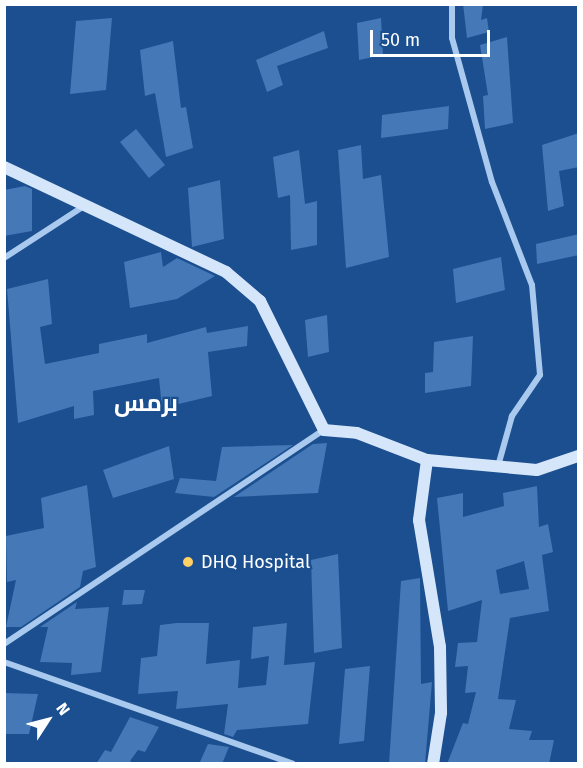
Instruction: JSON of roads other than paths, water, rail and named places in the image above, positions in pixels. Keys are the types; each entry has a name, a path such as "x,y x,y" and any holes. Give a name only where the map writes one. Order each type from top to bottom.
{"street":[{"path":"452,4 452,38 492,182 532,285 540,375 512,416 498,467"},
{"path":"4,167 87,204 226,272 260,301 324,430"},
{"path":"4,258 87,204"},
{"path":"4,644 324,430 357,433 427,460 537,470 579,456"},
{"path":"427,460 419,520 440,647 441,713 433,764"},
{"path":"4,662 293,764"}],"place":[{"name":"DHQ Hospital","path":"188,562"}],"district":[{"name":"برمس","path":"146,404"}]}
